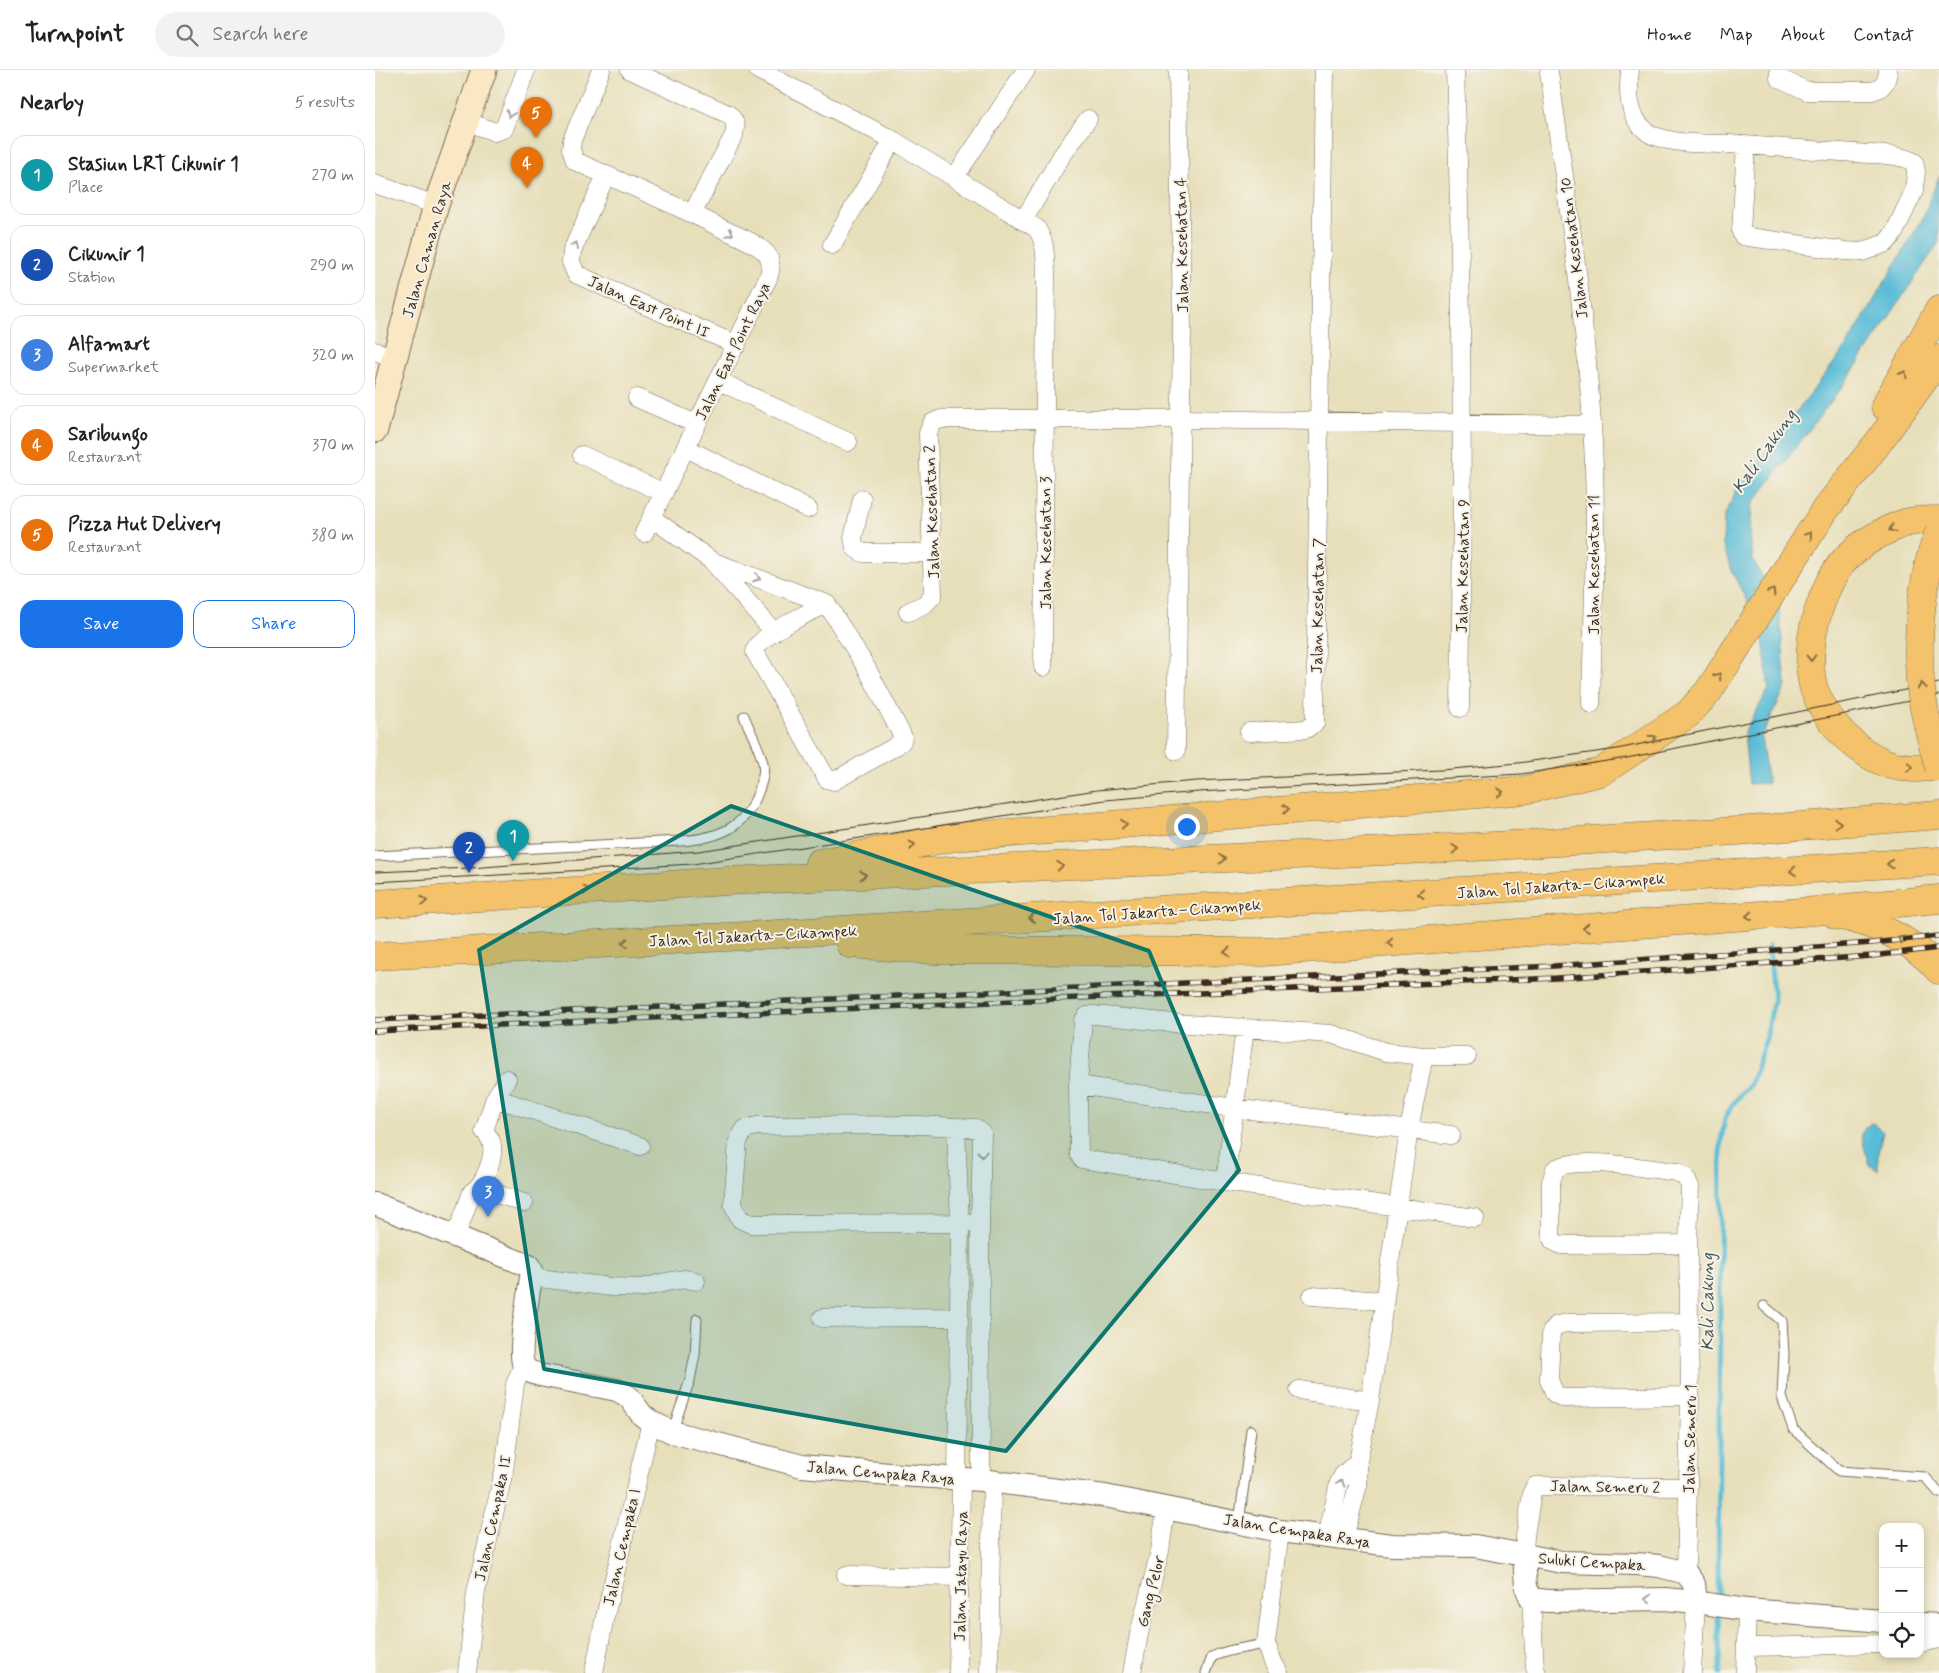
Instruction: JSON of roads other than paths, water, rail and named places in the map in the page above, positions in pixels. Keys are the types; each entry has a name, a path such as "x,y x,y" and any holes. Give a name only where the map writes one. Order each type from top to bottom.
{"highway":[{"path":"1828,507 1939,310"},
{"path":"727,881 954,837 1525,790 1601,772 1688,714 1708,692 1828,507 1939,359"},
{"path":"1939,520 1907,522 1867,542 1852,554 1835,572 1815,619 1810,654 1814,690 1826,713 1841,732 1866,754 1885,763 1911,768 1939,767 1924,707 1920,658 1921,606 1932,550 1939,533"},
{"path":"375,904 727,881 1494,846 1939,816"},
{"name":"Jalan Tol Jakarta–Cikampek","path":"375,956 745,936 1939,861"},
{"path":"745,936 933,950 1257,952 1815,911 1939,899"},
{"path":"1815,911 1847,917 1876,926 1905,941 1932,962 1939,970"}],"main road":[{"name":"Jalan Caman Raya","path":"375,430 385,355 484,70"}],"street":[{"path":"466,120 495,132 504,129 526,70"},
{"path":"601,70 572,140 571,149 575,161 692,214 734,135 736,126 734,119 728,114 630,70"},
{"name":"Jalan Kesehatan 3","path":"758,70 782,75 955,177 1036,228 1042,236 1046,272 1043,667"},
{"path":"955,177 1026,70"},
{"name":"Jalan Kesehatan 4","path":"1176,751 1181,419 1181,227 1178,70"},
{"path":"1320,422 1324,70"},
{"name":"Jalan Kesehatan 9","path":"1455,70 1461,218 1463,424 1460,708"},
{"path":"1629,70 1630,107 1636,120 1645,130 1656,137 1671,140 1907,158 1914,162 1916,171 1914,191 1894,233 1886,243 1862,252 1749,238 1743,236 1741,232 1745,146"},
{"path":"1779,70 1779,78 1807,91 1872,91 1882,88 1887,78 1888,70"},
{"name":"Jalan Kesehatan 10","path":"1549,72 1575,256 1592,425"},
{"path":"1023,221 1061,157 1088,119"},
{"path":"832,245 893,140"},
{"name":"Jalan East Point II","path":"606,175 572,251 571,262 576,274 737,345"},
{"path":"375,184 436,204"},
{"name":"Jalan East Point Raya","path":"692,214 749,242 767,254 771,262 768,278 737,345 696,424 648,526 711,561"},
{"path":"719,381 848,442"},
{"path":"637,398 696,424"},
{"name":"Jalan Kesehatan 2","path":"908,612 925,604 933,595 928,433 932,424 941,419 1181,419 1592,425"},
{"name":"Jalan Kesehatan 7","path":"1249,732 1306,729 1315,722 1320,422"},
{"name":"Jalan Kesehatan 11","path":"1591,704 1594,518 1592,425"},
{"path":"686,448 807,509"},
{"path":"582,455 663,493"},
{"path":"862,499 853,538 855,548 863,554 932,554"},
{"path":"711,561 827,604 866,667 903,737 902,741 834,781 827,778 755,652 757,645 774,632 827,604"},
{"path":"711,561 774,632"},
{"path":"1467,1056 1424,1056 1386,1052 1331,1034 1094,1015 1087,1016 1083,1021 1078,1085 1079,1154 1081,1159 1475,1218"},
{"path":"1225,1182 1245,1028"},
{"path":"1335,1537 1357,1485 1357,1461 1370,1401 1409,1130 1424,1056"},
{"path":"455,1238 472,1192 479,1188 485,1177 493,1148 491,1138 484,1131 495,1098 507,1079"},
{"path":"1078,1085 1234,1108 1451,1135"},
{"path":"495,1098 640,1146"},
{"path":"973,1480 980,1223 982,1133 976,1128 918,1125 757,1126 745,1129 738,1141 733,1204 740,1219 751,1224 980,1223"},
{"path":"956,1128 960,1223 959,1317 973,1480"},
{"name":"Jalan Semeru 1","path":"1686,1573 1688,1534 1689,1186 1685,1177 1677,1172 1588,1162 1561,1165 1555,1169 1551,1182 1551,1236 1553,1241 1561,1245 1688,1244"},
{"path":"479,1188 524,1203"},
{"path":"375,1204 455,1238 529,1266 531,1278 521,1352 523,1365"},
{"path":"531,1278 611,1288 642,1288 685,1279 696,1280"},
{"path":"1312,1296 1385,1301"},
{"path":"822,1318 959,1317"},
{"path":"1689,1322 1568,1323 1557,1325 1551,1332 1549,1380 1555,1394 1563,1398 1689,1396"},
{"name":"Jalan Cempaka Raya","path":"523,1365 529,1371 540,1375 617,1390 629,1398 642,1415 651,1422 672,1432 802,1466 973,1480 1105,1496 1280,1531 1393,1545 1475,1546 1505,1550 1524,1556"},
{"name":"Jalan Cempaka II","path":"467,1673 476,1592 504,1472 515,1384 523,1365"},
{"path":"1299,1390 1370,1401"},
{"name":"Jalan Cempaka I","path":"594,1673 604,1621 651,1422"},
{"path":"1335,1537 1334,1511 1339,1483 1343,1475 1357,1461"},
{"name":"Jalan Jatayu Raya","path":"958,1673 959,1577 973,1480"},
{"name":"Jalan Jatayu Raya","path":"973,1480 989,1673"},
{"name":"Jalan Semeru 2","path":"1524,1556 1532,1490 1535,1486 1687,1487"},
{"name":"Gang Pelor","path":"1132,1673 1139,1634 1160,1551 1166,1508"},
{"path":"1279,1673 1266,1643 1280,1531"},
{"name":"Suluki Cempaka","path":"1686,1573 1659,1566 1562,1562 1524,1556 1526,1587 1531,1599 1548,1601 1641,1598 1879,1621"},
{"path":"1686,1573 1694,1584 1720,1606 1747,1647 1745,1673"},
{"path":"846,1575 959,1577"},
{"path":"1531,1599 1535,1668 1537,1673"},
{"path":"1692,1673 1720,1606"},
{"path":"1747,1647 1879,1644"}],"lane":[{"path":"375,856 681,842 701,840 720,834 734,827 745,817 757,796 763,780 763,764 744,716"},
{"path":"1764,1306 1782,1321 1784,1354 1782,1397 1793,1429 1839,1471 1925,1477 1939,1493"},
{"path":"672,1432 690,1380 695,1355 697,1319"},
{"path":"1239,1523 1251,1430"},
{"path":"1206,1673 1213,1657 1224,1651 1249,1648 1266,1643"}],"water":[{"path":"1939,176 1939,242 1845,383 1752,505 1750,536 1753,560 1779,606 1786,686 1761,738 1768,783 1749,784 1744,732 1769,689 1762,630 1731,570 1723,545 1724,517 1736,491 1846,347 1923,218"},
{"path":"1871,1123 1878,1126 1883,1132 1878,1153 1878,1170 1869,1165 1861,1134"}],"waterway":[{"name":"Kali Cakung","path":"1718,1600 1721,1142 1725,1118 1735,1101 1751,1084 1766,1039 1774,999 1769,945"},
{"name":"Kali Cakung","path":"1718,1611 1720,1673"}],"tram line":[{"path":"375,872 470,868 699,851 1097,790 1196,781 1441,770 1518,763 1617,749 1939,683"},
{"path":"375,882 693,864 1105,800 1199,792 1521,774 1627,758 1939,695"}],"railway":[{"path":"375,1020 1554,966 1872,943 1939,936"},
{"path":"375,1031 1055,999 1557,978 1872,956 1939,948"}],"place":[{"name":"Pizza Hut Delivery","path":"536,138"},
{"name":"Saribungo","path":"527,188"},
{"name":"Stasiun LRT Cikunir 1","path":"513,861"},
{"name":"Cikunir 1","path":"469,873"},
{"name":"Alfamart","path":"488,1217"}]}
